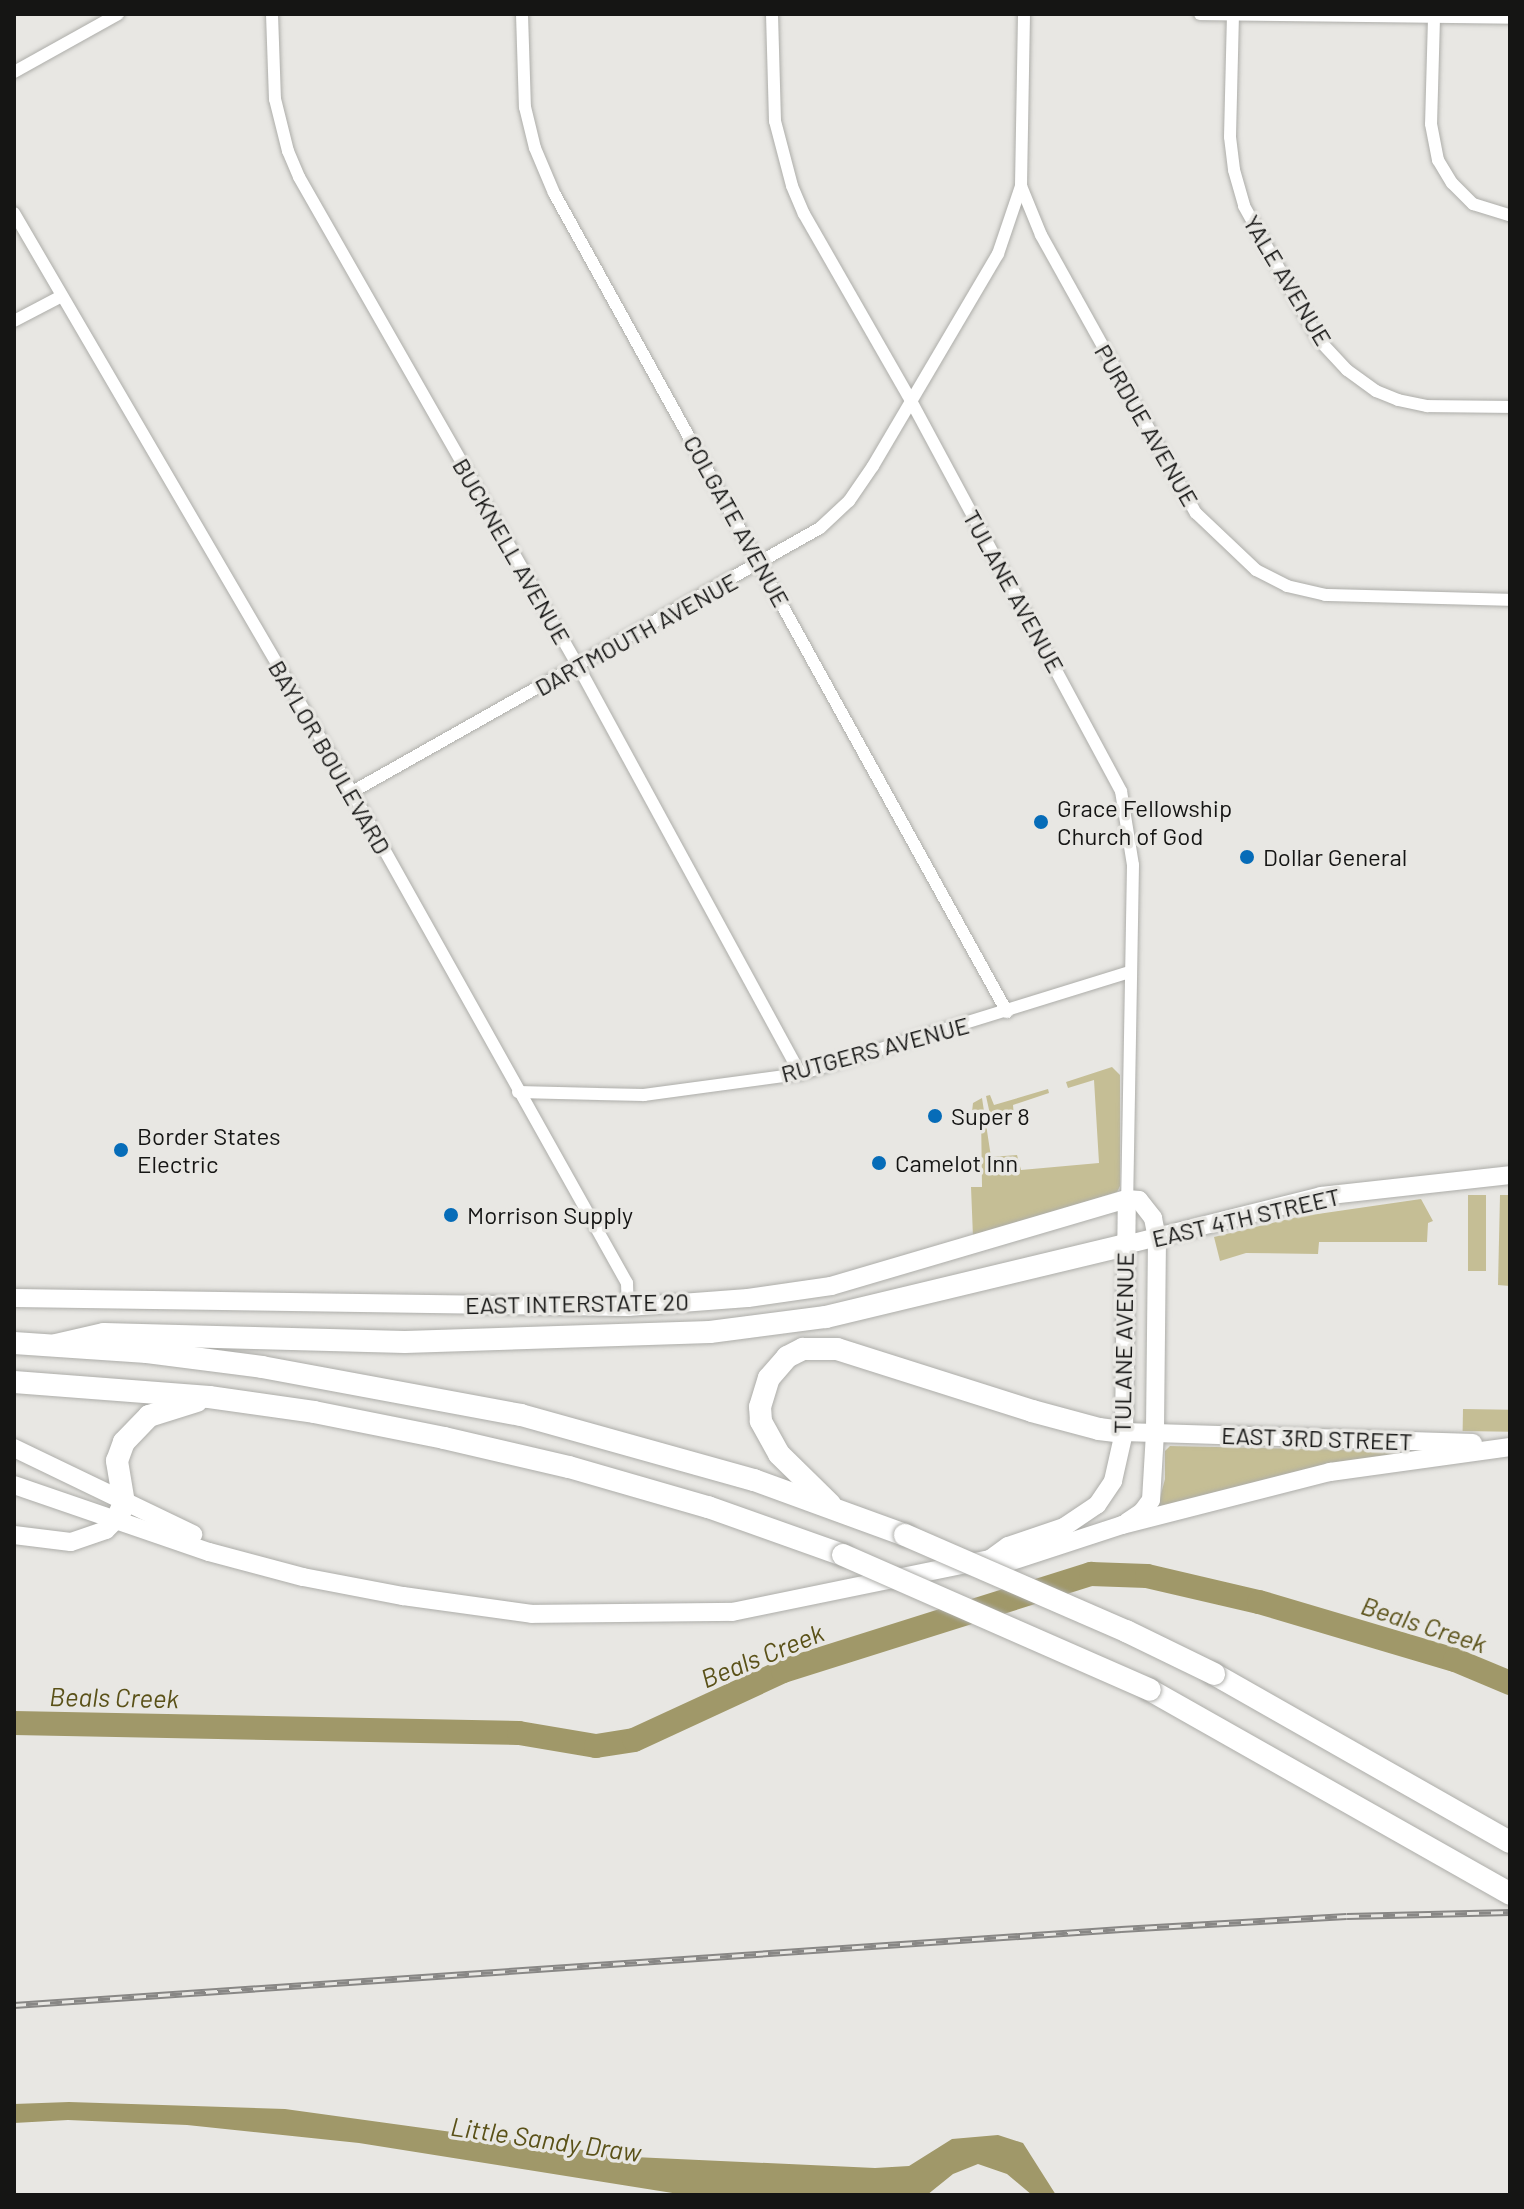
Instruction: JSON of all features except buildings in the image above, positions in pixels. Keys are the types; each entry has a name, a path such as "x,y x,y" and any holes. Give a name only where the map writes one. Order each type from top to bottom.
{"highway":[{"path":"56,1345 104,1334 405,1342 710,1332 826,1317 1125,1245"},
{"path":"14,1343 262,1367 419,1393 636,1444 831,1505 1126,1631 1214,1674 1505,1839"},
{"path":"831,1505 779,1454 761,1421 760,1407 769,1378 787,1357 803,1349 837,1349 1032,1411 1124,1432"},
{"path":"14,1382 209,1397 372,1424 569,1467 708,1507 843,1555 1150,1690 1510,1894"},
{"path":"120,1511 117,1461 124,1442 136,1426 149,1416 209,1397"}],"main road":[{"name":"EAST 4TH STREET","path":"1125,1245 1321,1196 1510,1175"},
{"name":"TULANE AVENUE","path":"990,1559 1008,1546 1064,1527 1097,1505 1113,1481 1124,1432 1127,1199 1139,1200 1153,1218 1157,1238 1155,1433 1151,1500 1142,1512 1122,1525"},
{"name":"EAST INTERSTATE 20","path":"14,1298 628,1307 748,1298 831,1286 1127,1199"},
{"name":"EAST 3RD STREET","path":"1124,1432 1510,1446"},
{"path":"14,1448 120,1511 209,1552 303,1577 403,1596 532,1614 732,1612 990,1559 1009,1562 1122,1525 1330,1472 1510,1446"},
{"path":"14,1485 120,1511"},
{"path":"14,1535 71,1542 106,1530 120,1511"}],"street":[{"path":"14,72 118,14"},
{"name":"BUCKNELL AVENUE","path":"272,14 275,99 299,177 578,666 800,1074"},
{"name":"COLGATE AVENUE","path":"522,14 525,107 535,148 554,193 1007,1012"},
{"name":"TULANE AVENUE","path":"772,14 775,121 792,186 804,214 911,401 1121,791 1133,865 1127,1199"},
{"name":"PURDUE AVENUE","path":"1024,14 1021,186 1041,235 1196,513 1256,570 1287,586 1325,595 1510,600"},
{"path":"1200,14 1510,18"},
{"name":"YALE AVENUE","path":"1233,14 1230,137 1234,170 1244,206 1319,340 1347,370 1376,391 1398,400 1427,406 1510,407"},
{"path":"1434,18 1431,124 1438,160 1452,183 1473,204 1510,215"},
{"name":"DARTMOUTH AVENUE","path":"352,792 820,528 849,501 998,254 1021,186"},
{"name":"BAYLOR BOULEVARD","path":"14,213 60,297 352,792 627,1283 628,1307"},
{"path":"14,321 60,297"},
{"name":"RUTGERS AVENUE","path":"518,1092 644,1095 800,1074 1129,972"}],"shaded area":[{"path":"1112,1067 1120,1075 1120,1186 1117,1192 973,1237 971,1187 982,1187 981,1112 972,1112 973,1103 982,1098 991,1157 1017,1155 1021,1170 1099,1163 1094,1080 1068,1088 1066,1082"},
{"path":"1048,1089 1049,1093 1013,1105 1014,1117 991,1119 986,1096 990,1095 994,1105"},
{"path":"1468,1195 1486,1195 1486,1271 1468,1271"},
{"path":"1500,1195 1510,1195 1510,1286 1498,1285"},
{"path":"1421,1199 1433,1221 1428,1223 1427,1242 1319,1242 1318,1254 1246,1253 1220,1261 1214,1237 1297,1217"},
{"path":"1463,1409 1510,1410 1510,1432 1463,1431"},
{"path":"1170,1446 1405,1451 1157,1509 1165,1479 1165,1451"},
{"path":"69,2102 285,2109 634,2157 875,2168 909,2166 952,2139 998,2135 1023,2143 1056,2195 1032,2195 1007,2174 978,2164 953,2174 927,2195 685,2195 359,2143 187,2125 68,2120 14,2123 14,2104"}],"waterway":[{"name":"Beals Creek","path":"14,1723 519,1733 596,1746 634,1740 783,1671 1091,1574 1147,1576 1259,1602 1455,1660 1510,1683"}],"railway":[{"path":"14,2005 1121,1929 1347,1916 1510,1912"}],"place":[{"name":"Grace Fellowship Church of God","path":"1041,822"},
{"name":"Dollar General","path":"1247,857"},
{"name":"Super 8","path":"935,1116"},
{"name":"Border States Electric","path":"121,1150"},
{"name":"Camelot Inn","path":"879,1163"},
{"name":"Morrison Supply","path":"451,1215"}],"water label":[{"name":"Little Sandy Draw","path":"546,2139"}]}
